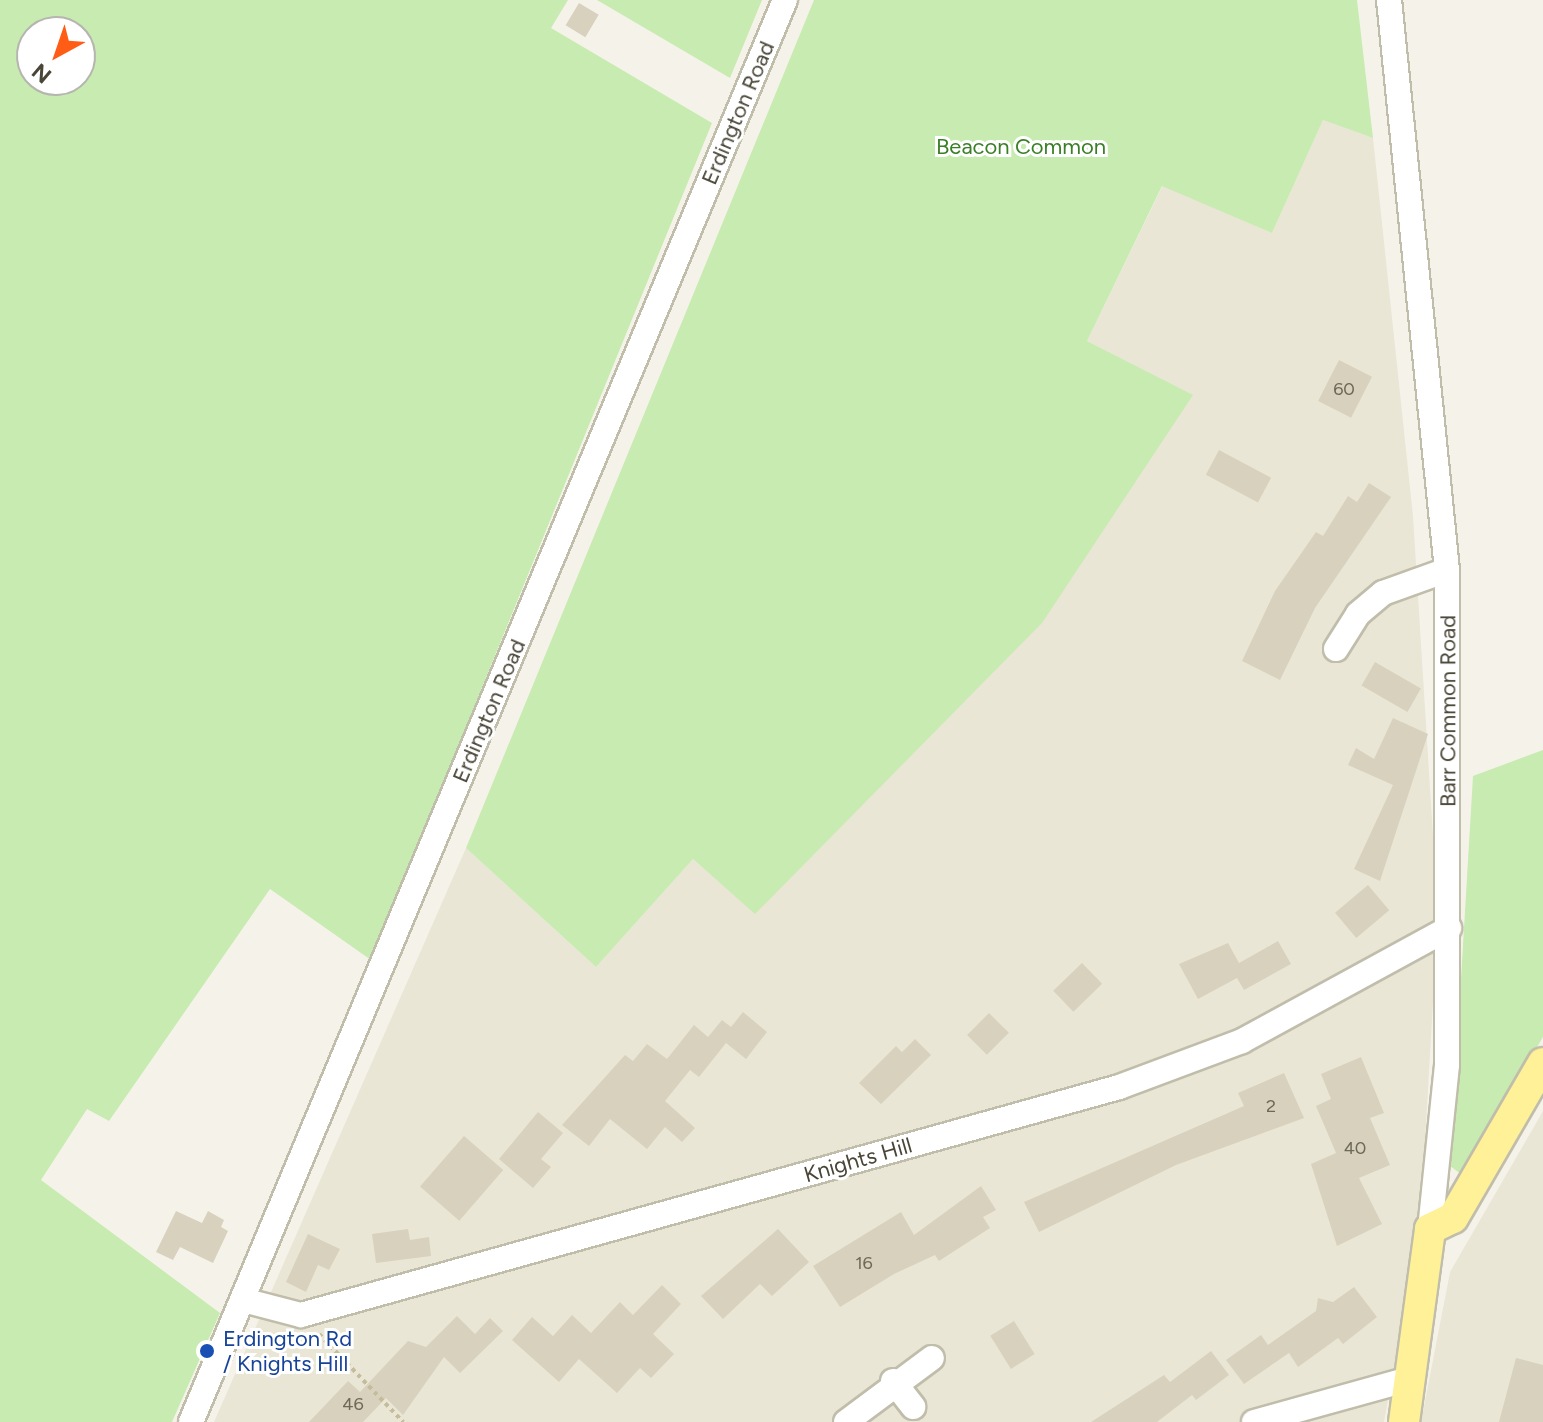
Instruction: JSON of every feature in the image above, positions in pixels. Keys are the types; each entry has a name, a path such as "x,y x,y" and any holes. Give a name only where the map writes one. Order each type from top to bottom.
{"main road":[{"path":"1430,1229 1453,1218 1543,1063"},
{"name":"Barr Common Road","path":"1404,1422 1405,1380 1430,1229"}],"street":[{"name":"Erdington Road","path":"191,1422 785,0"},
{"name":"Barr Common Road","path":"1389,0 1447,570 1447,1065 1430,1229"},
{"path":"1336,649 1358,614 1383,593 1447,570"},
{"name":"Knights Hill","path":"301,1315 1119,1087 1242,1041 1449,928"},
{"path":"243,1300 301,1315"},
{"path":"846,1422 893,1381 932,1358"},
{"path":"1254,1422 1405,1380"},
{"path":"893,1381 913,1407"}],"path":[{"path":"301,1315 403,1422"}],"shaded area":[{"path":"1323,120 1373,138 1413,516 1438,916 1420,1228 1384,1422 214,1422 466,848 596,967 693,859 755,913 1192,395 1087,341 1163,185 1272,233"},
{"path":"1543,1111 1543,1422 1421,1422 1450,1272"}],"green space":[{"path":"0,0 568,0 551,28 712,123 371,960 270,889 109,1121 87,1109 41,1180 220,1313 172,1422 0,1422"},
{"path":"597,0 762,0 730,78"},
{"name":"Beacon Common","path":"814,0 1357,0 1373,138 1323,120 1272,233 1162,186 1087,341 1193,395 1042,623 755,914 693,859 596,967 466,848"},
{"path":"1543,750 1543,1037 1461,1174 1450,1166 1473,776"}],"building":[{"path":"579,3 599,15 585,37 566,25"},
{"path":"1339,360 1372,377 1351,418 1318,401"},
{"path":"1219,450 1271,478 1258,502 1206,475"},
{"path":"1369,483 1391,497 1315,608 1280,680 1242,661 1275,591 1316,532 1323,536 1348,496 1357,502"},
{"path":"1375,662 1421,688 1407,712 1362,685"},
{"path":"1393,718 1428,734 1380,881 1354,869 1393,785 1348,765 1356,748 1374,759"},
{"path":"1368,885 1389,910 1356,938 1335,913"},
{"path":"1278,941 1291,964 1244,990 1237,978 1198,999 1179,964 1228,943 1239,963"},
{"path":"1082,963 1102,984 1073,1012 1053,991"},
{"path":"743,1012 767,1032 746,1059 726,1043 699,1077 690,1070 665,1101 695,1128 682,1142 665,1127 647,1149 610,1119 589,1146 562,1125 625,1055 633,1061 647,1044 667,1059 694,1025 708,1037 722,1020 731,1027"},
{"path":"989,1013 1009,1033 987,1055 967,1035"},
{"path":"915,1039 931,1055 881,1104 859,1083 896,1046 902,1052"},
{"path":"1361,1057 1384,1113 1370,1118 1390,1165 1359,1178 1382,1224 1337,1246 1311,1164 1336,1153 1316,1106 1331,1099 1321,1074"},
{"path":"1284,1073 1304,1118 1176,1165 1039,1232 1024,1202 1244,1106 1238,1093"},
{"path":"538,1112 563,1133 541,1159 551,1167 533,1188 499,1159"},
{"path":"464,1136 503,1170 459,1221 420,1187"},
{"path":"981,1186 996,1210 983,1217 990,1228 939,1261 935,1255 894,1274 840,1307 813,1266 901,1212 914,1235"},
{"path":"176,1211 202,1223 208,1211 224,1220 221,1227 228,1231 213,1263 180,1247 173,1260 156,1252"},
{"path":"408,1229 410,1240 429,1237 431,1256 376,1263 372,1234"},
{"path":"778,1229 809,1262 772,1296 760,1284 723,1319 701,1296"},
{"path":"308,1234 340,1249 329,1270 318,1265 306,1292 286,1282"},
{"path":"662,1285 681,1304 653,1334 674,1354 651,1378 640,1368 617,1393 579,1359 559,1382 512,1340 532,1317 553,1336 572,1315 591,1333 620,1302 633,1315"},
{"path":"1354,1287 1377,1317 1343,1344 1338,1338 1298,1367 1289,1353 1244,1384 1226,1360 1261,1335 1268,1345 1316,1311 1318,1298 1333,1302"},
{"path":"457,1316 475,1334 490,1318 503,1331 460,1373 444,1357 403,1415 386,1398 363,1422 309,1422 348,1381 360,1392 408,1341 426,1347"},
{"path":"1014,1321 1035,1354 1011,1369 990,1336"},
{"path":"1211,1351 1229,1375 1196,1400 1192,1395 1157,1422 1091,1422 1164,1375 1170,1382"},
{"path":"1516,1358 1543,1365 1543,1422 1499,1422"}],"place":[{"name":"Erdington Rd / Knights Hill","path":"207,1351"}]}
